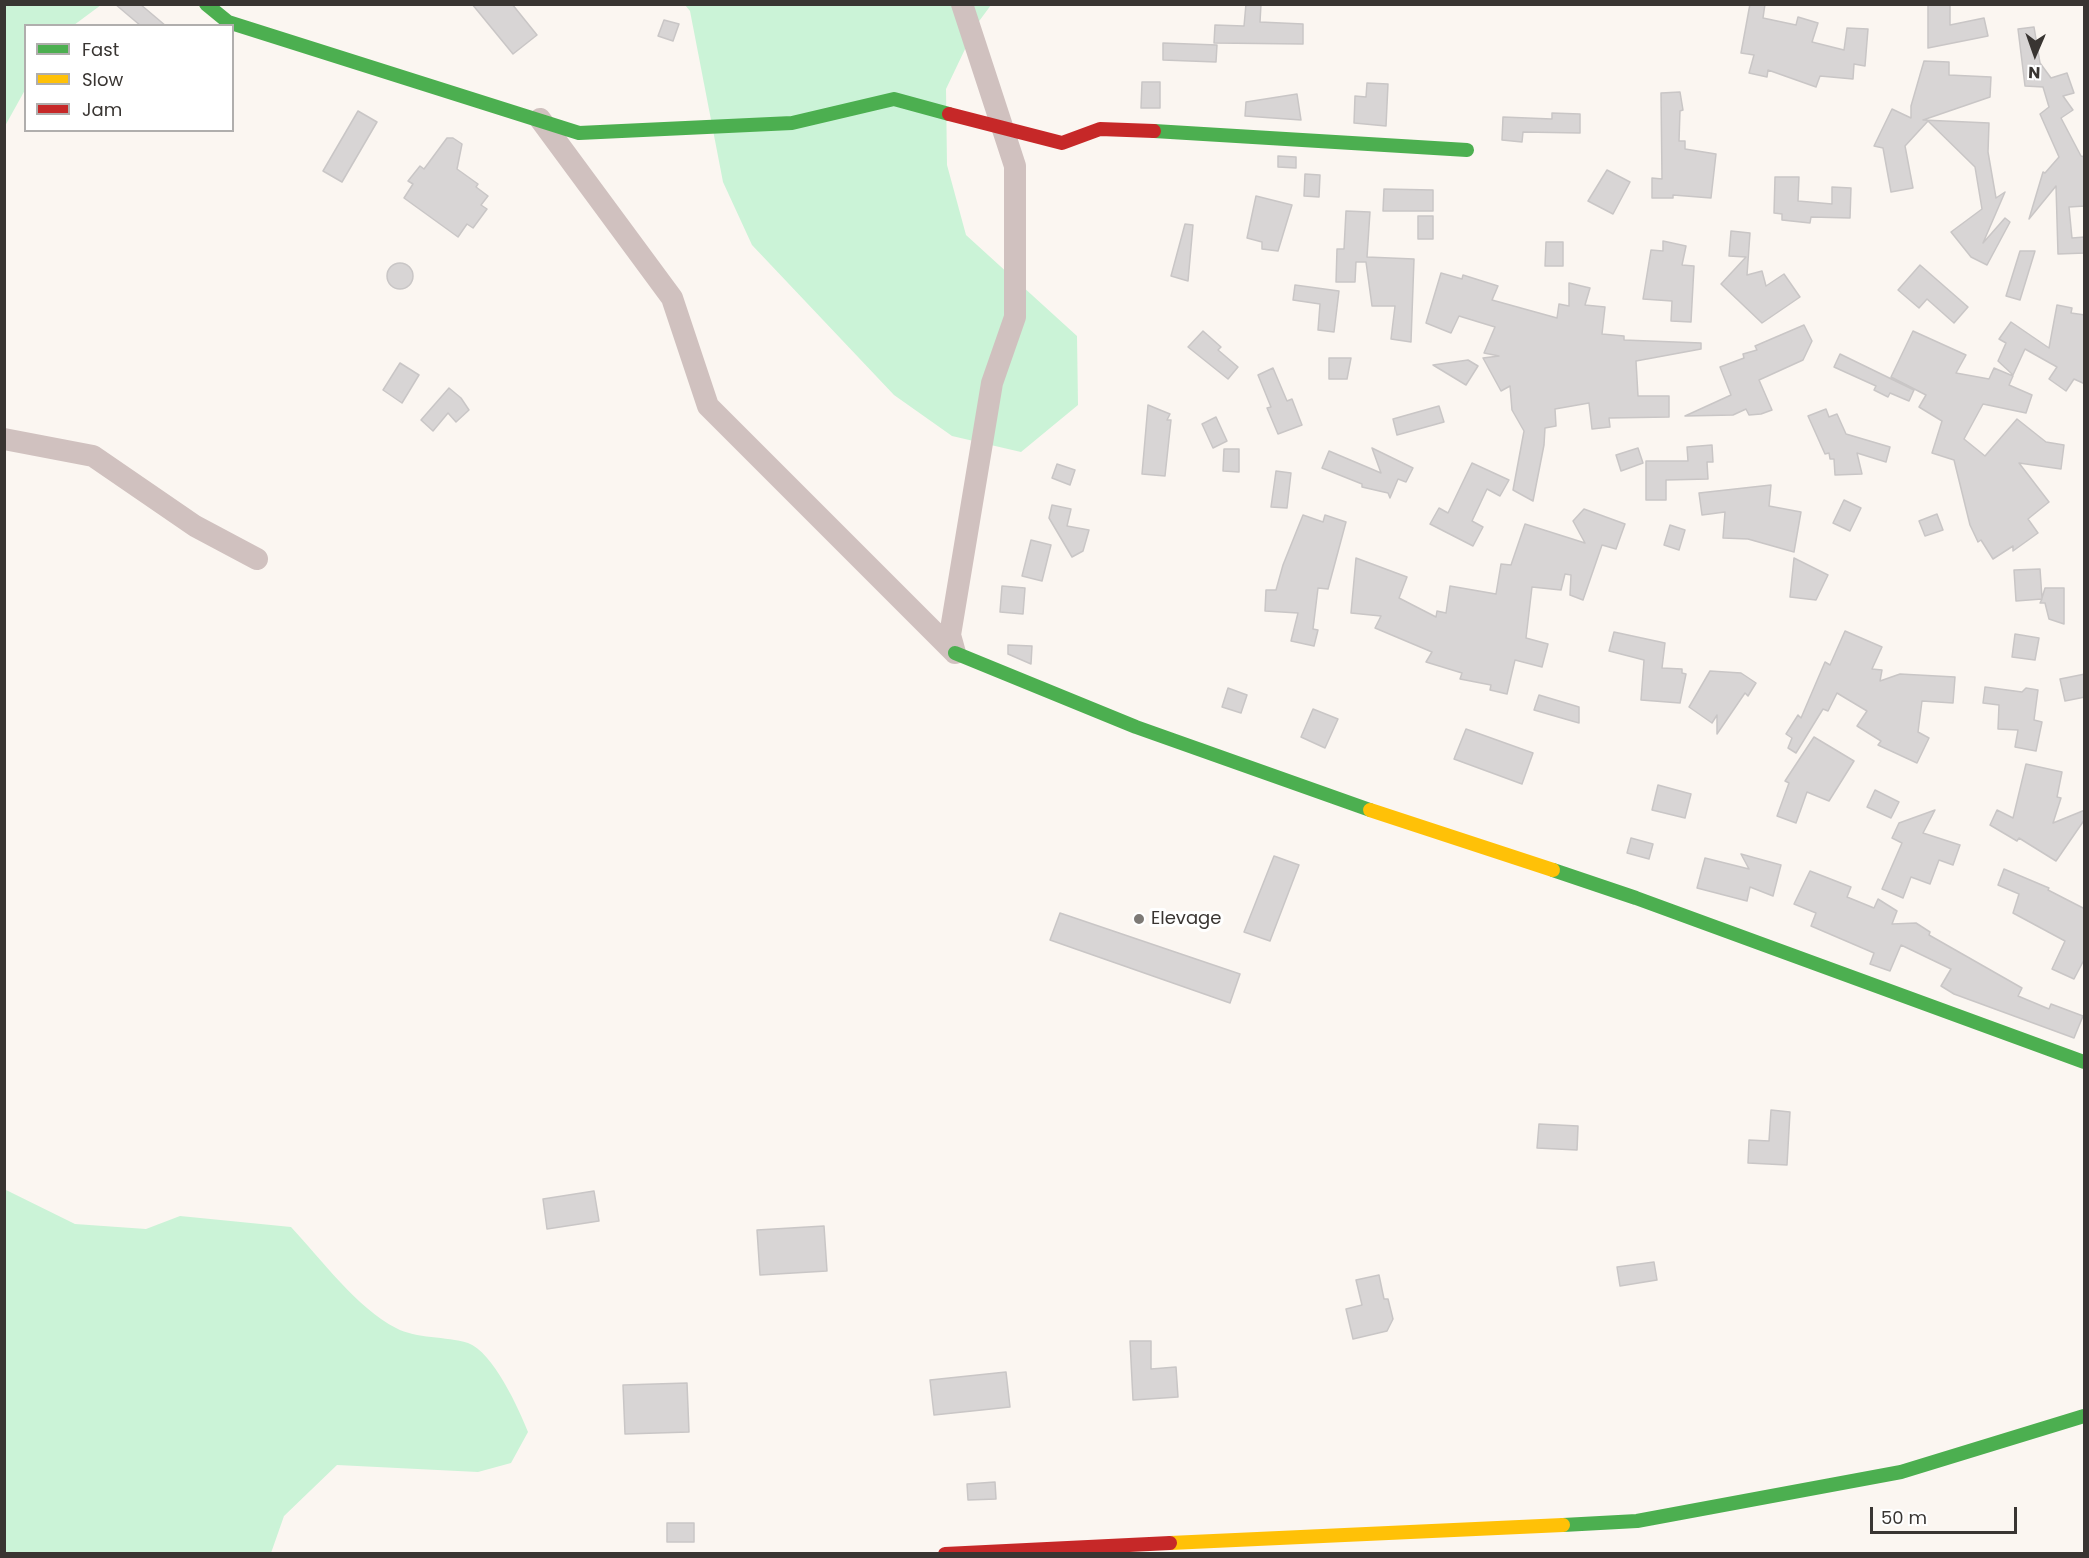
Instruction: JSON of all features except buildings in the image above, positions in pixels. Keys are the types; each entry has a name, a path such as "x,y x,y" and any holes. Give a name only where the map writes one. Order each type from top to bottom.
{"street":[{"path":"206,4 228,22 579,133 792,123 894,99 1062,142 1100,129 1264,136 1467,150"},
{"path":"955,653 950,635 992,383 1015,316 1015,166 962,4"},
{"path":"540,119 672,298 708,406 955,653 1158,735 1320,793 1636,898 2085,1062"},
{"path":"4,439 93,456 195,526 257,559"},
{"path":"945,1554 1636,1521 1901,1472 2085,1416"}],"green space":[{"path":"5,4 101,5 75,24 24,24 24,92 5,126"},
{"path":"685,5 991,5 977,24 946,89 947,165 966,235 1077,336 1078,405 1021,452 952,436 894,395 752,245 723,182 690,11"},
{"path":"4,1189 75,1224 146,1229 180,1216 291,1227 354,1296 382,1319 404,1332 459,1341 477,1348 487,1357 504,1382 528,1432 511,1463 478,1472 337,1465 284,1516 271,1553 5,1553"}],"traffic: fast":[{"path":"206,4 228,22 579,133 792,123 894,99 949,114"},
{"path":"1154,131 1467,150"},
{"path":"955,653 1136,727 1370,810"},
{"path":"1553,870 1636,898 2084,1062"},
{"path":"1563,1525 1637,1521 1901,1472 2084,1416"}],"traffic: slow":[{"path":"1370,810 1553,870"},
{"path":"1170,1543 1563,1525"}],"traffic: jam":[{"path":"949,114 1062,143 1100,129 1154,131"},
{"path":"945,1554 1170,1543"}],"place":[{"name":"Elevage","path":"1139,919"}]}
